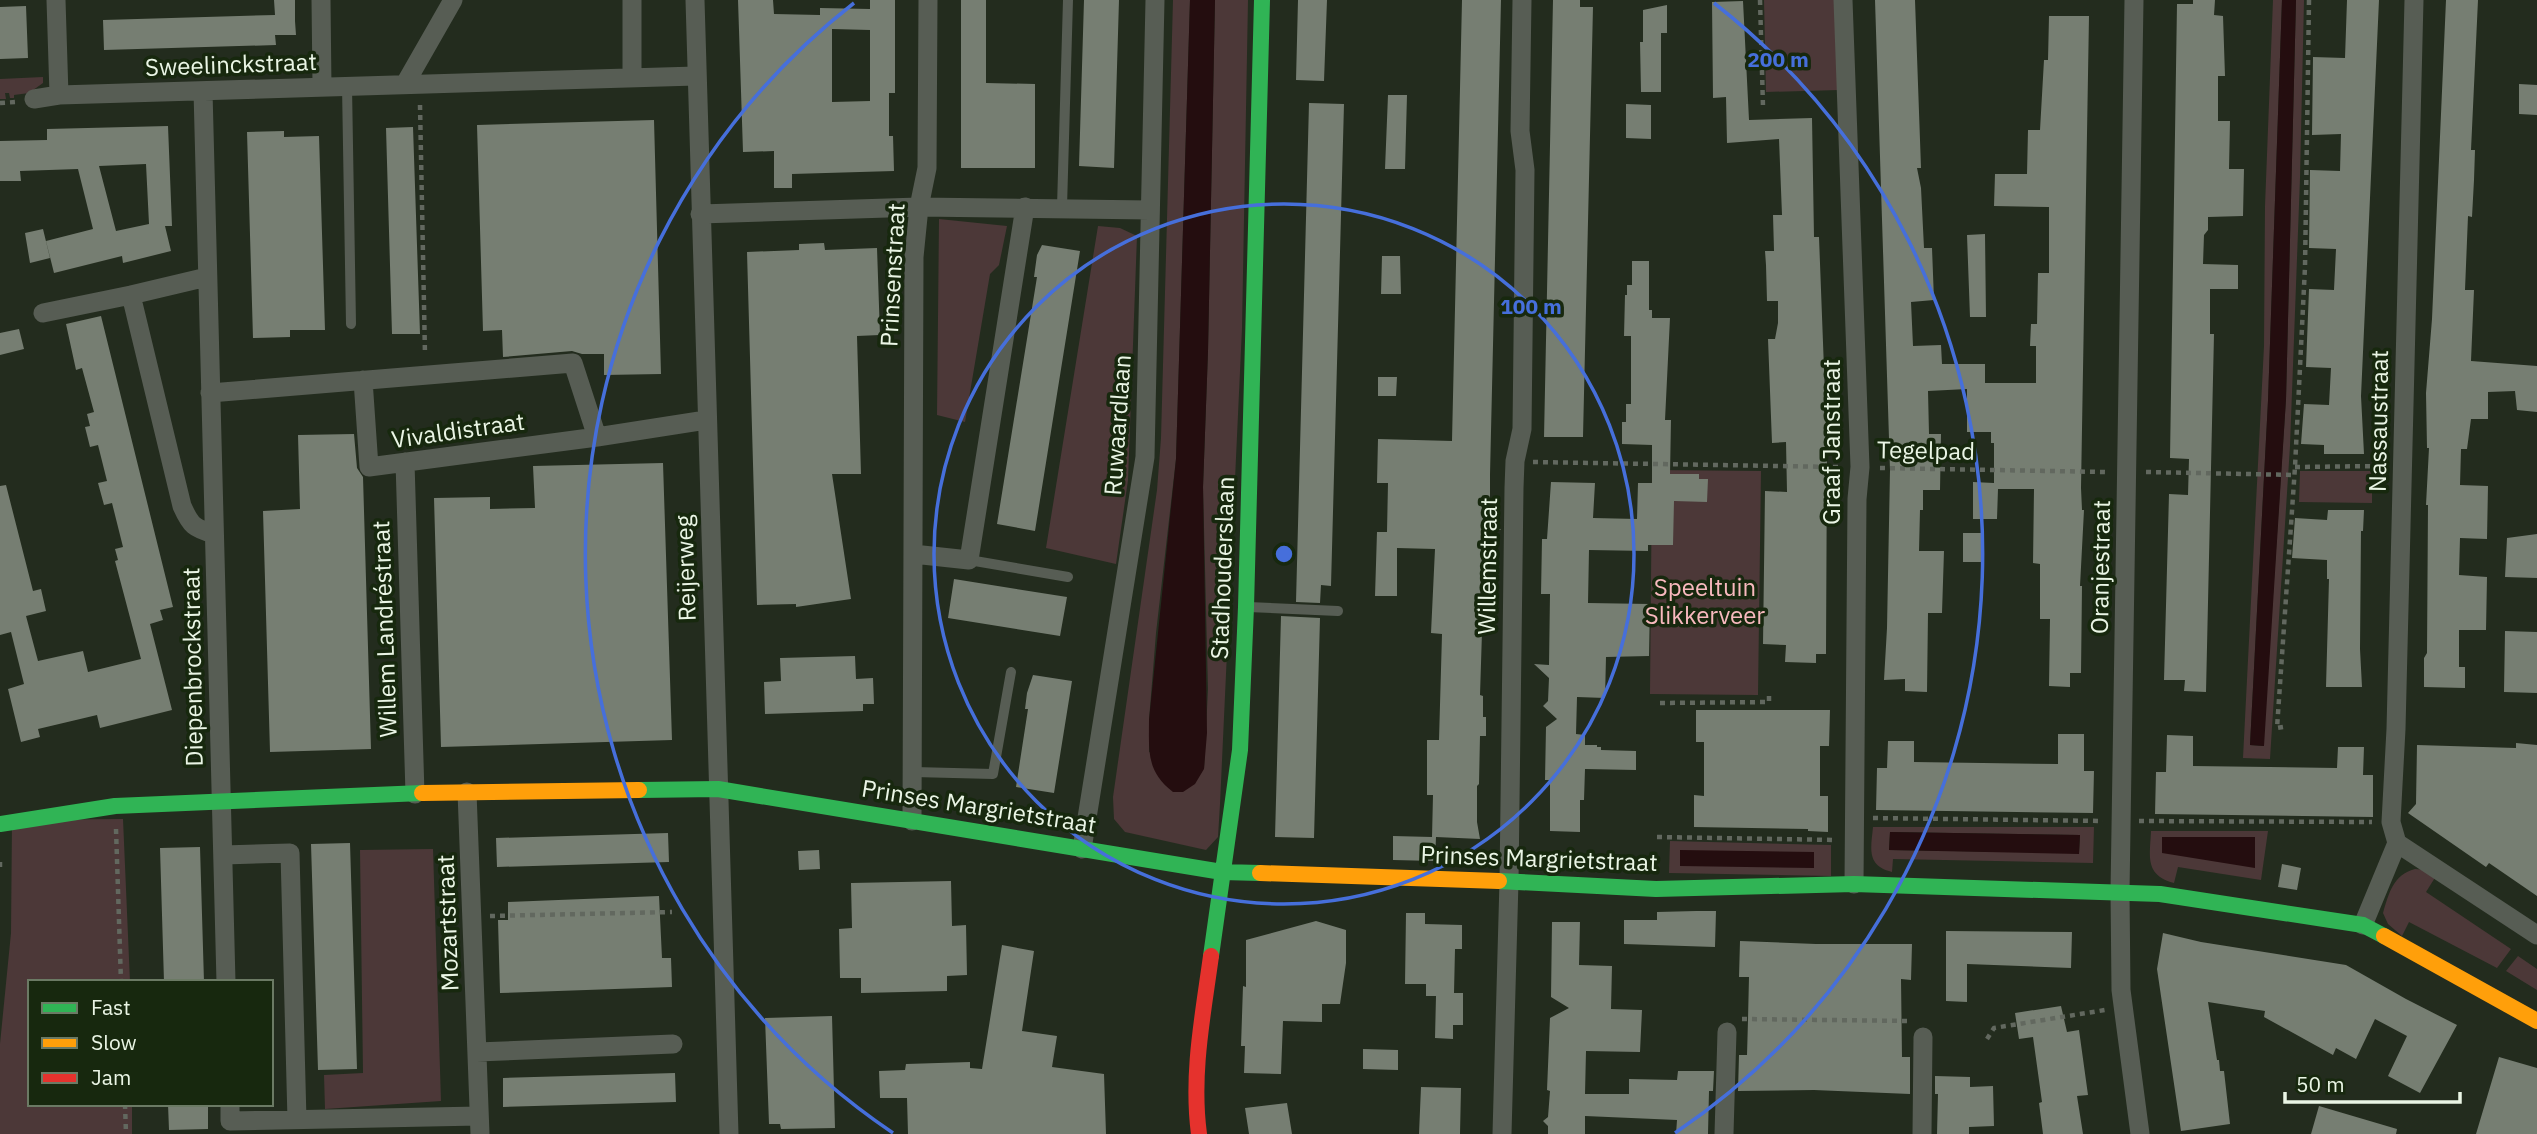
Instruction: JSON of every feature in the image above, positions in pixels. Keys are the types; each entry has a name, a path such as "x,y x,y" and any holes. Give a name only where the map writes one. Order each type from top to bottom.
{"street":[{"path":"56,0 59,95"},
{"path":"321,0 322,86"},
{"path":"412,83 453,0"},
{"path":"632,0 632,78"},
{"name":"Reijerweg","path":"695,0 729,1134"},
{"name":"Prinsenstraat","path":"912,821 914,257 919,207 927,168 928,0"},
{"name":"Ruwaardlaan","path":"1082,849 1145,457 1155,0"},
{"name":"Stadhouderslaan","path":"1199,1134 1196,1065 1240,750 1262,0"},
{"name":"Willemstraat","path":"1502,1134 1509,881 1515,461 1522,429 1525,170 1520,131 1522,0"},
{"name":"Graaf Janstraat","path":"1843,0 1860,467 1857,499 1854,884"},
{"name":"Oranjestraat","path":"2134,0 2120,892 2123,1007 2140,1134"},
{"name":"Nassaustraat","path":"2397,843 2391,822 2414,0"},
{"name":"Sweelinckstraat","path":"34,99 59,95 696,76"},
{"name":"Diepenbrockstraat","path":"202,91 221,800"},
{"path":"701,214 919,207 1150,210"},
{"path":"913,554 969,560 1025,207"},
{"path":"43,313 207,278"},
{"name":"Diepenbrockstraat","path":"131,295 182,506 188,520 196,528 214,534"},
{"path":"210,393 573,363 597,437"},
{"name":"Vivaldistraat","path":"363,380 369,467 706,420"},
{"name":"Willem Landréstraat","path":"405,462 415,793"},
{"path":"0,824 115,806 221,800 415,793 718,789"},
{"name":"Prinses Margrietstraat","path":"718,789 1222,872 1509,881 1656,889 1854,884 2160,894 2363,925 2537,1021"},
{"name":"Mozartstraat","path":"230,1106 230,1121 297,1119 480,1125 467,792"},
{"path":"221,800 226,980"},
{"path":"2363,925 2397,843 2537,935"},
{"path":"223,855 290,853 297,1119"},
{"path":"1724,1134 1734,1026"},
{"path":"1922,1134 1923,1029"},
{"path":"477,1052 673,1044"}],"lane":[{"path":"1062,207 1069,0"},
{"path":"347,85 351,324"},
{"path":"969,560 1068,577"},
{"path":"1246,607 1338,611"},
{"path":"914,772 993,775 1011,672"}],"path":[{"path":"1760,0 1763,107"},
{"path":"2283,727 2277,727 2295,475 2305,267 2309,0"},
{"path":"412,83 425,375"},
{"path":"2295,467 2379,467 2403,458"},
{"name":"Tegelpad","path":"1515,461 2295,475"},
{"path":"1660,703 1769,702 1769,694"},
{"path":"115,806 121,980"},
{"path":"1657,837 1855,840"},
{"path":"0,862 0,871"},
{"path":"472,916 672,912"},
{"path":"1987,1039 1994,1028 2123,1007"},
{"path":"1734,1026 1923,1029"},
{"path":"125,1106 126,1134"}],"green space":[{"path":"1173,0 1190,0 1176,459 1156,633 1149,752 1204,769 1208,689 1203,487 1215,0 1248,0 1242,328 1220,804 1218,837 1206,850 1125,832 1114,819 1113,797 1157,490 1161,438"},
{"path":"1764,0 1837,0 1839,90 1766,92"},
{"path":"2273,0 2282,0 2268,401 2250,745 2263,746 2286,399 2296,0 2304,0 2290,446 2270,759 2243,758 2264,346 2265,206"},
{"path":"43,77 43,83 29,93 10,98 9,93 5,93 6,99 0,99 0,79"},
{"path":"939,219 1007,226 999,265 990,274 965,422 937,415"},
{"path":"1098,226 1120,228 1137,236 1128,480 1116,564 1046,548"},
{"name":"Speeltuin Slikkerveer","path":"1652,470 1761,471 1758,695 1650,694"},
{"path":"2300,471 2372,471 2372,503 2299,502"},
{"path":"123,819 130,980 28,980 28,1106 132,1106 132,1134 0,1134 0,1044 11,933 12,820"},
{"path":"1873,827 2094,827 2093,863 1893,859 1892,872 1874,861 1871,849","holes":["1890,832 2080,835 2079,853 1889,850"]},
{"path":"2151,831 2268,831 2261,880 2178,867 2174,883 2164,879 2153,870 2151,863"},
{"path":"1670,841 1831,845 1831,876 1669,873"},
{"path":"433,849 441,1101 325,1109 324,1075 363,1073 360,850"},
{"path":"2415,869 2426,870 2436,876 2426,892 2511,949 2497,968 2409,922 2402,936 2388,924 2383,913 2390,892 2397,880"},
{"path":"2518,956 2537,969 2537,990 2506,971"}],"shaded area":[{"path":"1190,0 1215,0 1203,487 1207,733 1204,769 1195,784 1183,792 1173,792 1158,776 1151,760 1149,720 1176,459"},
{"path":"2282,0 2296,0 2286,399 2264,746 2250,745 2268,401"},
{"path":"1890,832 2080,835 2079,854 1889,850"},
{"path":"2162,837 2255,837 2255,868 2162,853"},
{"path":"1680,850 1814,852 1814,868 1680,866"}],"building":[{"path":"274,0 295,0 296,35 275,35 276,45 104,50 103,20 275,15"},
{"path":"738,0 773,0 774,14 820,15 820,8 870,9 870,0 895,0 895,93 889,93 889,136 893,136 894,171 792,174 792,188 774,188 774,151 743,152","holes":["832,29 870,30 870,101 832,102"]},
{"path":"961,0 986,0 986,83 1035,84 1035,168 961,168"},
{"path":"1084,0 1119,0 1114,168 1079,166"},
{"path":"1298,0 1327,0 1324,81 1296,80"},
{"path":"1462,0 1501,0 1490,518 1501,530 1483,530 1480,695 1483,696 1486,736 1480,736 1477,786 1480,839 1436,837 1435,861 1393,860 1393,836 1432,837 1433,795 1427,795 1427,740 1439,740 1442,634 1431,633 1435,549 1397,548 1397,596 1375,596 1377,532 1387,532 1388,483 1377,483 1378,439 1452,441"},
{"path":"1553,0 1580,0 1580,7 1593,7 1583,437 1544,437"},
{"path":"1875,0 1915,0 1921,168 1917,168 1921,188 1924,248 1932,248 1934,300 1911,302 1913,346 1941,345 1942,364 1985,364 1985,383 2036,383 2036,346 2030,346 2031,324 2037,324 2038,273 2049,273 2049,207 1994,206 1995,174 2027,174 2028,130 2040,130 2044,60 2048,60 2049,16 2089,16 2081,488 2084,510 2080,586 2081,673 2070,673 2070,687 2049,686 2050,619 2040,619 2040,564 2033,563 2034,489 1998,489 1997,519 1973,519 1973,482 1994,483 1994,443 1991,443 1991,432 1967,432 1967,389 1928,391 1929,434 1941,434 1940,490 1923,490 1919,551 1944,551 1942,613 1928,613 1927,692 1905,691 1905,679 1884,680 1890,470"},
{"path":"2193,0 2215,0 2214,15 2223,16 2225,76 2218,76 2218,121 2230,121 2229,169 2244,169 2243,216 2208,217 2208,230 2204,235 2203,264 2238,265 2238,289 2210,289 2210,334 2214,334 2206,692 2184,691 2185,680 2164,680 2169,494 2188,495 2189,459 2170,458 2177,4 2193,4"},
{"path":"2347,0 2379,0 2361,396 2364,454 2324,454 2324,445 2301,444 2304,404 2329,405 2331,368 2306,367 2309,289 2334,290 2336,249 2309,248 2310,170 2340,171 2341,134 2312,135 2313,57 2345,58"},
{"path":"2446,0 2478,0 2471,150 2475,150 2474,180 2472,217 2468,216 2465,290 2474,290 2471,361 2537,366 2537,412 2517,410 2515,391 2488,392 2488,419 2471,419 2467,449 2461,449 2460,485 2488,486 2487,539 2460,538 2459,575 2487,577 2486,630 2459,630 2459,667 2465,667 2465,688 2424,687 2424,658 2427,653 2426,505 2429,448 2426,393 2432,319"},
{"path":"1743,1 1749,120 1812,118 1814,237 1819,237 1827,448 1826,654 1816,654 1816,663 1785,662 1786,645 1763,644 1765,491 1787,492 1786,442 1772,443 1768,339 1775,339 1778,301 1767,301 1765,251 1774,251 1773,215 1782,215 1779,139 1727,143 1726,97 1713,98 1712,2"},
{"path":"1667,5 1667,33 1661,33 1661,92 1641,92 1640,42 1643,42 1643,10"},
{"path":"26,6 28,58 0,59 0,7"},
{"path":"2519,84 2537,85 2537,115 2519,114"},
{"path":"1388,95 1407,95 1405,169 1385,169"},
{"path":"1309,103 1344,104 1331,586 1321,585 1320,603 1296,602"},
{"path":"1626,104 1651,105 1651,139 1626,138"},
{"path":"654,120 661,374 604,375 604,354 572,351 503,357 502,330 483,331 477,125"},
{"path":"168,126 172,226 165,226 171,251 123,263 122,256 54,273 46,241 93,229 78,169 20,171 21,181 0,181 0,141 47,140 47,129","holes":["146,164 149,224 116,231 99,166"]},
{"path":"413,127 420,334 392,334 386,128"},
{"path":"284,131 284,137 319,136 325,330 290,330 290,337 253,338 247,132"},
{"path":"43,229 50,258 30,263 25,233"},
{"path":"1985,234 1986,317 1970,317 1967,235"},
{"path":"824,243 825,250 877,248 880,335 857,336 861,474 832,474 851,599 796,607 796,604 757,605 747,252 799,250 799,244"},
{"path":"1042,245 1080,251 1035,531 997,524 1037,277 1034,277 1037,255"},
{"path":"1382,256 1400,256 1401,294 1381,294"},
{"path":"1632,261 1649,261 1649,310 1652,310 1652,318 1670,318 1665,420 1671,420 1670,474 1699,474 1699,479 1708,479 1707,502 1674,501 1673,545 1648,545 1648,551 1589,550 1588,603 1650,604 1649,656 1606,657 1605,698 1577,697 1576,734 1585,735 1585,745 1597,745 1601,750 1636,751 1636,770 1585,769 1584,800 1580,800 1580,832 1550,831 1550,780 1545,780 1546,727 1557,719 1543,706 1548,701 1549,678 1534,664 1549,665 1550,594 1541,594 1542,539 1547,539 1551,482 1595,483 1593,518 1637,519 1638,483 1652,483 1652,445 1622,444 1622,422 1626,422 1626,404 1631,404 1631,336 1624,336 1625,295 1627,285 1632,285"},
{"path":"101,316 173,607 160,610 163,620 150,624 172,710 100,728 97,715 38,729 40,737 21,742 8,689 24,684 11,632 0,635 0,486 6,485 33,591 41,589 46,611 26,616 38,661 83,651 88,672 141,659 115,561 118,560 115,549 123,547 112,503 104,505 98,483 107,481 98,445 90,447 85,427 90,426 87,414 94,412 82,368 76,370 66,324"},
{"path":"19,329 24,349 0,355 0,333"},
{"path":"1378,377 1397,377 1396,396 1378,396"},
{"path":"354,434 357,468 363,477 371,749 270,752 263,511 300,509 298,435"},
{"path":"663,463 672,740 441,747 434,498 490,497 490,509 535,508 533,466"},
{"path":"2328,510 2364,510 2361,531 2362,687 2326,687 2329,579 2327,560 2292,558 2295,518 2327,520"},
{"path":"1963,533 1983,533 1983,562 1963,562"},
{"path":"2537,534 2537,578 2505,577 2507,538"},
{"path":"954,579 1067,597 1060,636 948,618"},
{"path":"1281,616 1320,618 1314,838 1275,837"},
{"path":"2505,631 2537,632 2537,693 2504,692"},
{"path":"855,656 856,679 873,678 874,704 863,704 863,711 765,714 764,682 781,681 780,658"},
{"path":"1033,675 1072,681 1054,793 1016,787 1028,709 1025,709 1027,693"},
{"path":"1696,710 1830,710 1829,746 1820,746 1820,796 1828,796 1828,832 1808,829 1694,827 1694,795 1704,796 1704,742 1696,742"},
{"path":"2058,734 2084,734 2084,771 2094,771 2093,813 1876,810 1877,768 1887,768 1888,741 1914,741 1914,762 2058,764"},
{"path":"2167,735 2193,736 2193,766 2337,768 2338,747 2364,747 2363,775 2373,775 2373,817 2155,814 2156,772 2166,772"},
{"path":"2516,743 2537,745 2537,896 2489,863 2486,867 2408,813 2416,804 2417,745 2516,748"},
{"path":"668,833 669,862 497,867 496,838"},
{"path":"350,843 357,1069 318,1070 311,844"},
{"path":"200,847 204,980 164,980 160,848"},
{"path":"819,850 820,869 799,870 798,851"},
{"path":"2282,864 2301,868 2297,890 2278,887"},
{"path":"951,881 952,926 966,925 967,975 947,976 947,991 861,993 861,978 840,978 839,929 852,928 851,883"},
{"path":"659,896 662,958 671,958 672,987 500,993 498,920 508,920 508,902"},
{"path":"1716,911 1715,947 1624,944 1624,920 1657,920 1657,912"},
{"path":"1406,913 1425,913 1425,924 1462,925 1462,949 1455,949 1454,993 1463,993 1463,1025 1453,1025 1453,1039 1435,1038 1436,996 1426,996 1426,984 1405,984"},
{"path":"1316,921 1346,930 1346,963 1340,1004 1322,1004 1322,1022 1283,1021 1281,1074 1244,1073 1245,1046 1241,1046 1243,986 1246,987 1246,940"},
{"path":"1552,922 1580,922 1579,965 1612,966 1611,1009 1642,1010 1640,1052 1586,1051 1585,1094 1629,1094 1629,1079 1677,1080 1678,1071 1714,1071 1713,1091 1709,1091 1708,1134 1676,1134 1677,1120 1585,1116 1585,1134 1548,1134 1548,1126 1543,1121 1548,1117 1550,1091 1547,1090 1550,1018 1569,1008 1551,997"},
{"path":"1946,931 2072,932 2071,968 1967,964 1967,1002 1946,1001"},
{"path":"2163,933 2201,942 2346,965 2457,1025 2420,1093 2388,1076 2407,1036 2375,1019 2356,1059 2336,1048 2333,1055 2264,1017 2265,1011 2208,1002 2217,1060 2220,1071 2224,1071 2230,1124 2181,1131 2157,969"},
{"path":"1740,941 1912,944 1911,980 1901,979 1902,1057 1910,1057 1910,1094 1814,1090 1738,1091 1739,1055 1747,1055 1749,977 1739,977"},
{"path":"1002,945 1034,951 1022,1031 1057,1036 1052,1067 1104,1074 1106,1134 908,1134 907,1098 880,1098 879,1071 905,1070 906,1064 970,1062 970,1068 982,1069"},
{"path":"2061,1006 2067,1032 2079,1030 2088,1095 2077,1096 2083,1134 2043,1134 2039,1103 2042,1102 2033,1037 2019,1039 2015,1013"},
{"path":"832,1016 835,1128 781,1129 780,1124 769,1124 765,1018"},
{"path":"1363,1049 1398,1050 1398,1070 1363,1069"},
{"path":"2499,1057 2537,1068 2537,1134 2476,1134"},
{"path":"675,1073 676,1102 503,1107 503,1078"},
{"path":"1935,1076 1970,1077 1970,1087 1993,1086 1994,1126 1969,1127 1969,1134 1937,1134 1938,1094 1935,1094"},
{"path":"1421,1087 1461,1088 1460,1134 1419,1134"},
{"path":"1287,1103 1292,1134 1249,1134 1245,1108"},
{"path":"168,1106 208,1106 208,1129 169,1130"},
{"path":"2319,1106 2397,1129 2396,1134 2311,1134"}],"traffic: fast":[{"path":"1211,956 1240,750 1262,0"},
{"path":"639,790 718,789 1222,872 1260,873"},
{"path":"0,824 115,806 422,793"},
{"path":"1499,881 1656,889 1854,884 2160,894 2363,925 2384,936"}],"traffic: slow":[{"path":"422,793 639,790"},
{"path":"1260,873 1499,881"},
{"path":"2384,936 2537,1021"}],"traffic: jam":[{"path":"1199,1134 1197,1067 1211,956"}]}
